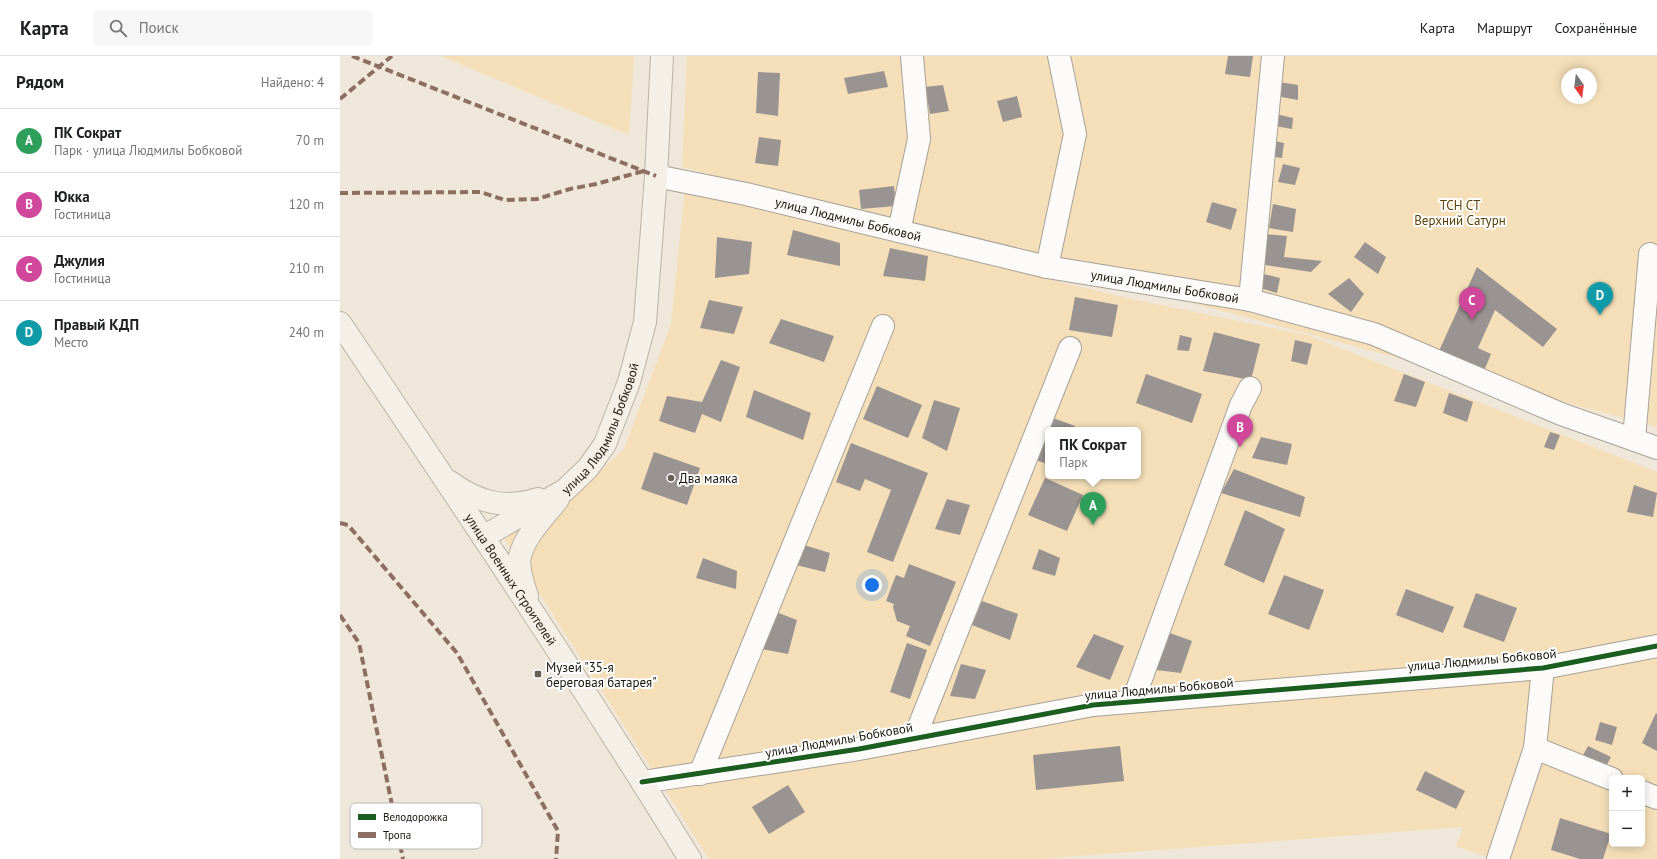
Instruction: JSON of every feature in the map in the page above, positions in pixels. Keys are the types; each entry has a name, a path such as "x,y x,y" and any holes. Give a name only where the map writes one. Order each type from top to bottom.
{"main road":[{"name":"улица Людмилы Бобковой","path":"483,537 566,490 588,468 605,444 629,382 645,322 656,176 662,56"},
{"name":"улица Военных Строителей","path":"340,323 532,612 690,859"},
{"path":"442,476 461,490 479,500 502,505 518,504 566,490"},
{"path":"532,612 520,573 520,557 536,527 566,490"}],"street":[{"path":"899,231 919,139 912,56"},
{"path":"1047,267 1075,134 1059,56"},
{"path":"1250,300 1273,56"},
{"name":"улица Людмилы Бобковой","path":"656,176 746,194 1047,267 1250,300 1374,334 1561,414 1657,448"},
{"path":"1634,440 1650,254"},
{"path":"700,774 883,326"},
{"path":"914,739 1070,348"},
{"path":"1133,701 1241,405 1250,388"},
{"name":"улица Людмилы Бобковой","path":"642,782 914,739 1093,705 1543,668 1657,646"},
{"path":"1498,859 1535,748 1543,668"},
{"path":"1535,748 1609,778"},
{"path":"1645,793 1657,798"}],"green space":[{"path":"441,56 634,56 629,135"},
{"name":"ТСН СТ Верхний Сатурн","path":"687,56 1657,56 1657,427 682,167"},
{"path":"685,189 896,243 1136,300 1307,335 1657,472 1657,859 1493,859 1456,846 1463,827 1039,859 709,859 504,538 556,511 624,449 671,324"}],"building":[{"path":"1228,56 1253,56 1250,77 1225,74"},
{"path":"884,71 888,87 848,94 844,78"},
{"path":"758,72 780,73 778,116 756,113"},
{"path":"1279,82 1298,85 1298,100 1276,96"},
{"path":"943,85 949,111 930,114 925,87"},
{"path":"1017,96 1022,117 1003,122 997,101"},
{"path":"1276,114 1293,118 1292,129 1275,126"},
{"path":"759,137 781,140 778,166 755,163"},
{"path":"1270,140 1284,143 1282,158 1268,156"},
{"path":"1283,164 1300,168 1295,185 1278,182"},
{"path":"894,186 896,206 861,209 859,190"},
{"path":"1212,202 1237,209 1231,230 1206,222"},
{"path":"1273,204 1296,209 1293,232 1269,228"},
{"path":"793,230 840,243 840,266 787,255"},
{"path":"1264,234 1287,236 1284,257 1322,261 1311,272 1265,265"},
{"path":"717,237 752,242 749,274 715,278"},
{"path":"1365,242 1386,257 1378,274 1354,257"},
{"path":"890,248 928,256 925,281 883,276"},
{"path":"1477,267 1557,329 1543,347 1495,310 1478,348 1491,354 1484,371 1439,351"},
{"path":"1259,273 1280,278 1277,293 1256,287"},
{"path":"1349,278 1364,294 1351,312 1328,294"},
{"path":"1075,297 1118,305 1112,337 1069,330"},
{"path":"709,300 743,307 734,334 700,328"},
{"path":"781,319 834,336 824,362 769,343"},
{"path":"1214,332 1260,344 1251,380 1203,371"},
{"path":"1180,335 1192,338 1189,351 1177,350"},
{"path":"1295,340 1312,344 1307,365 1291,361"},
{"path":"721,360 740,367 721,422 702,414 695,433 659,421 667,396 702,402"},
{"path":"1146,374 1202,394 1192,423 1136,403"},
{"path":"1404,374 1425,382 1416,407 1394,401"},
{"path":"877,386 922,405 908,438 863,419"},
{"path":"754,390 811,413 803,440 746,417"},
{"path":"1449,393 1473,402 1467,422 1443,413"},
{"path":"934,400 960,408 947,451 922,438"},
{"path":"1053,418 1075,426 1075,427 1049,427"},
{"path":"1550,432 1560,435 1554,450 1544,447"},
{"path":"1045,437 1045,463 1035,460"},
{"path":"1261,437 1292,444 1287,465 1252,458"},
{"path":"851,443 928,473 893,562 867,552 891,490 865,479 860,491 836,482"},
{"name":"Два маяка","path":"654,452 700,468 687,505 641,489"},
{"path":"1234,469 1305,497 1300,517 1221,493"},
{"path":"1045,478 1083,495 1067,531 1028,515"},
{"path":"1634,485 1657,493 1653,517 1627,512"},
{"path":"947,499 970,505 960,535 935,529"},
{"path":"1245,510 1285,529 1264,583 1224,565"},
{"path":"804,545 830,553 825,572 796,565"},
{"path":"1039,549 1060,558 1055,576 1032,569"},
{"path":"703,558 737,571 736,589 696,578"},
{"path":"909,564 956,582 930,646 906,636 910,626 897,621 893,607 894,604 886,601 896,575 904,578"},
{"path":"1284,575 1324,590 1309,630 1268,614"},
{"path":"1406,589 1454,607 1443,633 1396,615"},
{"path":"1476,593 1517,608 1504,642 1463,627"},
{"path":"982,601 1018,614 1010,640 972,625"},
{"path":"776,612 797,620 788,654 762,649"},
{"path":"1167,632 1192,641 1181,673 1156,670"},
{"path":"1094,634 1124,646 1110,680 1076,667"},
{"path":"907,643 927,650 910,699 890,692"},
{"path":"961,664 986,670 975,699 950,696"},
{"path":"1656,713 1657,714 1657,751 1642,743"},
{"path":"1600,722 1617,727 1612,745 1595,740"},
{"path":"1120,746 1124,781 1036,790 1033,755"},
{"path":"1588,746 1611,757 1603,772 1580,761"},
{"path":"1425,771 1465,791 1456,809 1416,790"},
{"path":"788,785 805,812 769,834 752,807"},
{"path":"1560,818 1609,833 1609,840 1603,859 1580,859 1551,850"}],"marked path":[{"path":"352,56 656,176"},
{"path":"340,99 392,56"},
{"path":"340,193 480,192 505,200 537,199 570,189 596,184 644,171"},
{"path":"340,523 348,525 457,653 558,831 556,859"},
{"path":"340,615 359,643 392,803"},
{"path":"401,849 403,859"}],"cycle path":[{"path":"642,782 859,749 1093,705 1543,668 1657,646"}],"place":[{"name":"Правый КДП","path":"1600,315"},
{"name":"Джулия","path":"1472,320"},
{"name":"Юкка","path":"1240,447"},
{"name":"Два маяка","path":"671,478"},
{"name":"ПК Сократ","path":"1093,525"},
{"name":"Музей \"35-я береговая батарея\"","path":"538,674"}]}
